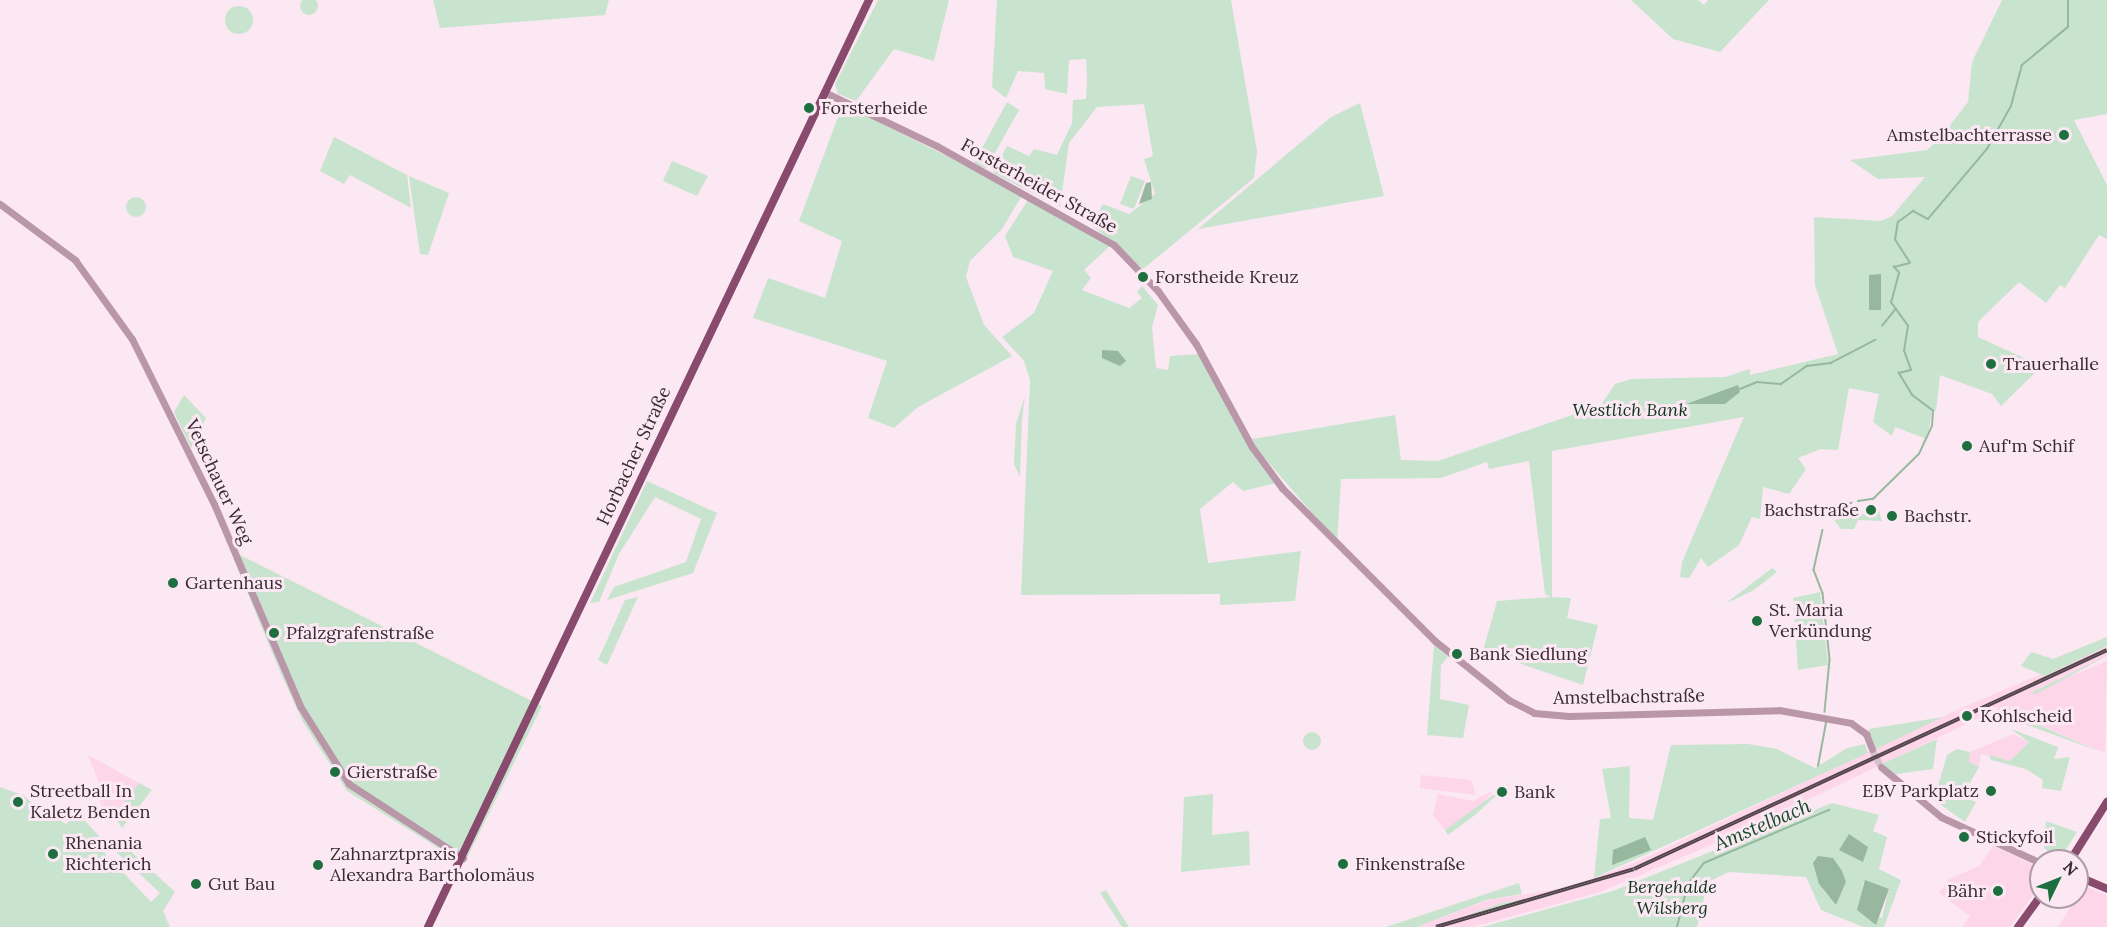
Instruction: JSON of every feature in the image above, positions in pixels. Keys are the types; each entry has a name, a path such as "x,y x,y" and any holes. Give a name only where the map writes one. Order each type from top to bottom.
{"main road":[{"name":"Horbacher Straße","path":"428,927 869,0"},
{"path":"2078,849 2107,802"},
{"path":"2089,881 2107,889"},
{"path":"2018,927 2031,909"}],"street":[{"name":"Forsterheider Straße","path":"824,92 910,132 1114,245 1158,291 1196,344 1252,447 1282,488 1347,556"},
{"name":"Vetschauer Weg","path":"0,204 75,260 132,339 214,504 300,706 349,784 462,858"},
{"name":"Amstelbachstraße","path":"1347,556 1453,657 1534,713 1761,710 1826,717 1860,729 1872,748"},
{"path":"1881,767 1894,783 1941,817 2029,857"}],"shaded area":[{"path":"1151,182 1152,199 1139,204 1146,183"},
{"path":"1881,274 1881,310 1869,310 1869,275"},
{"path":"1102,350 1118,351 1126,361 1120,366 1102,358"},
{"path":"1738,385 1740,392 1725,404 1686,404"},
{"path":"2107,646 2107,656 2032,692 2107,661 2105,753 2025,719 2019,722 2010,712 1979,718 1732,836 1600,892 1473,927 1417,927 1488,900 1565,888 1634,863 1959,709"},
{"path":"2013,734 2029,742 2010,761 1981,754 1979,767 1969,762 1970,752"},
{"path":"88,755 139,783 110,822 96,793 101,788"},
{"path":"1421,775 1471,780 1476,795 1420,788"},
{"path":"1494,790 1476,812 1445,830 1433,815 1438,794 1473,801"},
{"path":"1849,834 1868,847 1863,862 1839,850"},
{"path":"1645,837 1651,850 1612,865 1613,850"},
{"path":"1993,846 2029,862 2029,901 2010,927 1962,927 1970,916 1939,893 1949,879 1979,866"},
{"path":"1818,856 1833,858 1842,871 1846,882 1836,905 1819,884 1813,863"},
{"path":"1865,880 1889,889 1876,925 1857,910"},
{"path":"2089,888 2107,895 2107,927 2058,927 2069,909 2089,909"}],"green space":[{"path":"309,-3 315,0 318,6 315,12 309,15 303,12 300,6 303,0"},
{"path":"433,0 609,0 605,15 440,28"},
{"path":"878,0 949,0 934,61 894,49 856,101 838,94 835,84"},
{"path":"997,0 1231,0 1257,151 1254,178 1143,269 1092,225 1103,204 1129,214 1155,194 1144,159 1153,156 1144,104 1097,107 1069,143 1060,207 993,173 1007,146 1029,156 1034,149 1057,155 1072,123 1073,100 1086,99 1087,78 1086,59 1069,60 1067,94 1045,89 1044,73 1018,71 1006,98 992,87"},
{"path":"1631,0 1698,0 1704,5 1708,0 1769,0 1720,52 1673,39"},
{"name":"Westlich Bank","path":"2002,0 2107,0 2107,114 2074,120 2107,185 2107,239 2099,235 2065,288 2060,285 2046,303 2019,282 1978,322 1978,337 2042,366 2001,406 1992,394 1940,375 1936,411 1932,410 1928,436 1920,451 1924,438 1895,427 1892,436 1873,422 1879,394 1849,388 1838,450 1821,449 1798,458 1806,469 1789,494 1763,487 1760,519 1752,517 1739,545 1708,567 1701,558 1689,578 1680,577 1682,562 1744,417 1552,451 1552,597 1571,598 1567,618 1598,625 1583,685 1483,651 1497,601 1551,597 1545,594 1529,461 1489,469 1487,462 1441,478 1341,479 1337,542 1257,449 1252,439 1395,415 1401,460 1438,461 1601,405 1615,384 1632,379 1725,377 1750,369 1750,375 1838,354 1815,285 1814,217 1881,221 1892,216 1925,177 1878,179 1850,160 1927,150 1940,138 1968,102 1972,62"},
{"path":"239,6 249,10 253,20 249,30 239,34 229,30 225,20 229,10"},
{"path":"1007,102 1019,110 986,169 974,163"},
{"path":"1360,103 1384,196 1198,229 1331,117"},
{"path":"843,104 1023,194 1002,229 970,261 966,277 984,325 1012,356 918,407 894,428 868,418 887,361 753,318 768,278 825,298 842,241 799,221"},
{"path":"334,137 407,175 411,208 350,175 344,184 320,171"},
{"path":"672,161 708,176 697,196 663,181"},
{"path":"409,176 449,193 428,255 420,254"},
{"path":"1131,176 1145,181 1134,209 1120,204"},
{"path":"132,197 140,197 146,203 146,211 140,217 132,217 126,211 126,203"},
{"path":"1028,200 1110,246 1084,270 1091,278 1082,290 1129,308 1142,298 1137,292 1142,286 1158,305 1152,327 1156,368 1168,370 1170,356 1200,354 1276,483 1243,491 1233,482 1200,509 1208,563 1301,551 1295,601 1220,605 1220,594 1021,595 1030,380 1024,361 1002,337 1034,313 1053,271 1013,257 1005,236"},
{"path":"184,395 206,418 191,448 174,412"},
{"path":"1025,396 1020,477 1014,464 1016,424"},
{"path":"647,481 717,513 693,573 607,600 614,587 686,562 701,519 655,497 619,554 599,602 590,603"},
{"path":"1879,511 1882,521 1858,520 1854,529 1841,529 1834,520"},
{"path":"240,555 542,706 464,864 347,791 303,722 281,674 233,558"},
{"path":"1772,568 1777,572 1754,590 1725,604"},
{"path":"1820,592 1828,665 1798,670 1793,598"},
{"path":"638,597 607,665 598,660 625,600"},
{"path":"2107,637 2107,646 2045,676 2021,666 2031,652 2053,659"},
{"path":"1434,644 1448,657 1441,665 1440,699 1469,705 1463,738 1427,735"},
{"path":"2107,656 2036,694 2031,693 2096,661"},
{"path":"1943,717 1876,749 1869,732 1869,729"},
{"path":"2028,718 2029,721 2101,752 2019,722"},
{"path":"2011,729 2058,747 2054,759 2070,757 2061,791 2042,788 2043,780 2026,769 1991,760 1989,755 2010,761 2029,742"},
{"path":"1312,732 1318,735 1321,741 1318,747 1312,750 1306,747 1303,741 1306,735"},
{"path":"1937,739 1933,769 1889,775 1882,764"},
{"path":"1748,744 1777,749 1815,768 1847,748 1865,744 1868,753 1594,878 1600,819 1611,818 1602,769 1630,766 1629,818 1653,820 1671,745"},
{"path":"1957,749 1970,752 1969,762 1979,767 1966,790 1967,798 1976,802 1965,822 1934,800 1947,755"},
{"path":"1511,782 1475,815 1448,835 1445,830"},
{"path":"139,783 152,790 122,828 114,816"},
{"name":"Rhenania Richterich","path":"0,787 25,796 47,820 52,816 66,824 78,813 108,846 103,851 151,902 160,893 115,851 123,844 175,892 163,911 170,927 0,927"},
{"path":"1213,794 1212,835 1249,831 1250,865 1181,872 1184,797"},
{"name":"Bergehalde Wilsberg","path":"1832,803 1879,815 1873,831 1887,837 1879,869 1901,880 1884,927 1863,927 1821,910 1806,877 1729,872 1708,882 1697,927 1482,927 1613,891","holes":["1836,867 1846,882 1836,905 1819,884","1863,883 1889,889 1882,918 1860,908"]},
{"path":"2046,821 2077,832 2066,849 2044,848"},
{"path":"1519,883 1522,894 1486,900 1417,927 1386,927"},
{"path":"1106,890 1129,927 1122,927 1100,893"},
{"path":"1557,894 1504,908 1451,921 1502,903"}],"waterway":[{"name":"Amstelbach","path":"1858,501 1873,499 1919,454 1932,426 1933,411 1912,395 1899,373 1911,370 1904,351 1908,326 1891,303 1899,273 1894,267 1910,263 1895,240 1898,222 1913,211 1928,219 1987,149 2011,106 2022,65 2068,27 2068,0"},
{"path":"1882,326 1896,309"},
{"path":"1740,389 1757,382 1781,384 1807,366 1831,363 1875,340"},
{"name":"Amstelbach","path":"1833,511 1851,503"},
{"name":"Amstelbach","path":"1823,530 1814,570 1823,593 1830,660 1825,712"},
{"name":"Amstelbach","path":"1818,766 1826,723"},
{"name":"Amstelbach","path":"1677,927 1688,884 1704,863 1829,810"}],"tunnel":[{"path":"1872,749 1881,767"}],"railway":[{"path":"1436,927 1634,869 2107,650"}],"place":[{"name":"Forsterheide","path":"809,108"},
{"name":"Amstelbachterrasse","path":"2064,135"},
{"name":"Forstheide Kreuz","path":"1143,277"},
{"name":"Trauerhalle","path":"1991,364"},
{"name":"Auf'm Schif","path":"1967,446"},
{"name":"Bachstraße","path":"1871,510"},
{"name":"Bachstr.","path":"1892,516"},
{"name":"Gartenhaus","path":"173,583"},
{"name":"St. Maria Verkündung","path":"1757,621"},
{"name":"Pfalzgrafenstraße","path":"274,633"},
{"name":"Bank Siedlung","path":"1457,654"},
{"name":"Kohlscheid","path":"1967,716"},
{"name":"Gierstraße","path":"335,772"},
{"name":"EBV Parkplatz","path":"1991,791"},
{"name":"Bank","path":"1502,792"},
{"name":"Streetball In Kaletz Benden","path":"18,802"},
{"name":"Stickyfoil","path":"1964,837"},
{"name":"Rhenania Richterich","path":"53,854"},
{"name":"Finkenstraße","path":"1343,864"},
{"name":"Zahnarztpraxis Alexandra Bartholomäus","path":"318,865"},
{"name":"Gut Bau","path":"196,884"},
{"name":"Bähr","path":"1998,891"}]}
